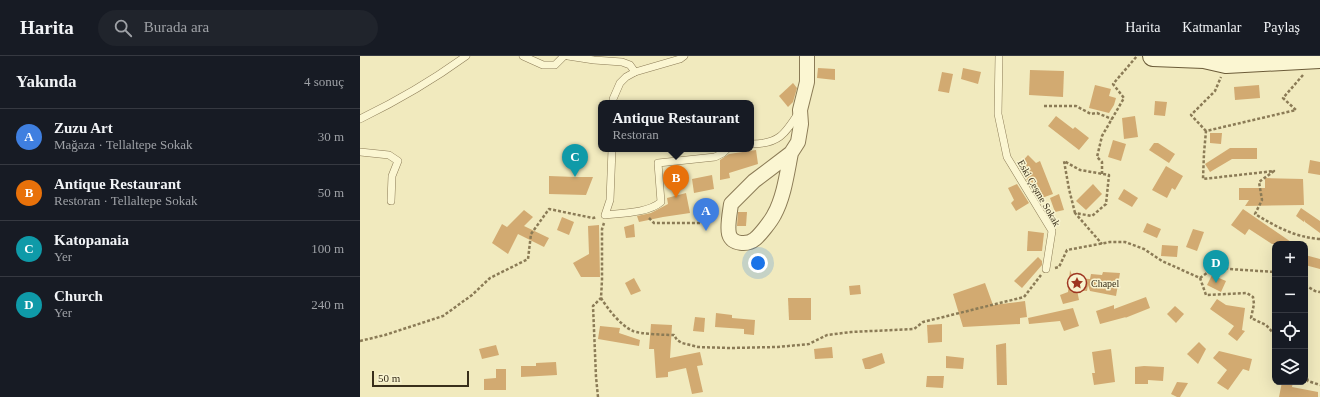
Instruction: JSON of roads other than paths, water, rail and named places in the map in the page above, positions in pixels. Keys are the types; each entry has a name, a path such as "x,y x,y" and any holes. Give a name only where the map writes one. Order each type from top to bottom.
{"street":[{"path":"791,153 785,182 774,216 755,239 747,243 738,243 732,239 729,234 731,204 754,181 791,153 798,142 801,124 800,110 807,82 807,56"},
{"path":"1152,56 1204,57 1226,63 1319,58"}],"lane":[{"path":"360,119 390,104 450,68 466,56"},
{"path":"523,56 543,65 555,65 564,56"},
{"path":"568,56 622,62 630,65 635,72"},
{"path":"613,100 620,83 626,77 635,72 680,59 684,56"},
{"name":"Eski Çeşme Sokak","path":"999,56 998,114 1007,157 1052,231 1046,269"},
{"path":"754,144 763,144 775,140 785,134 800,110"},
{"path":"360,152 389,155 398,161 392,176 391,201"},
{"path":"612,152 610,200 605,215 641,210 658,205 661,202 658,163 715,157 724,152"}],"place":[{"name":"Katopanaia","path":"575,177"},
{"name":"Antique Restaurant","path":"676,198"},
{"name":"Zuzu Art","path":"706,231"},
{"name":"Chapel","path":"1077,283"},
{"name":"Church","path":"1216,283"}]}
